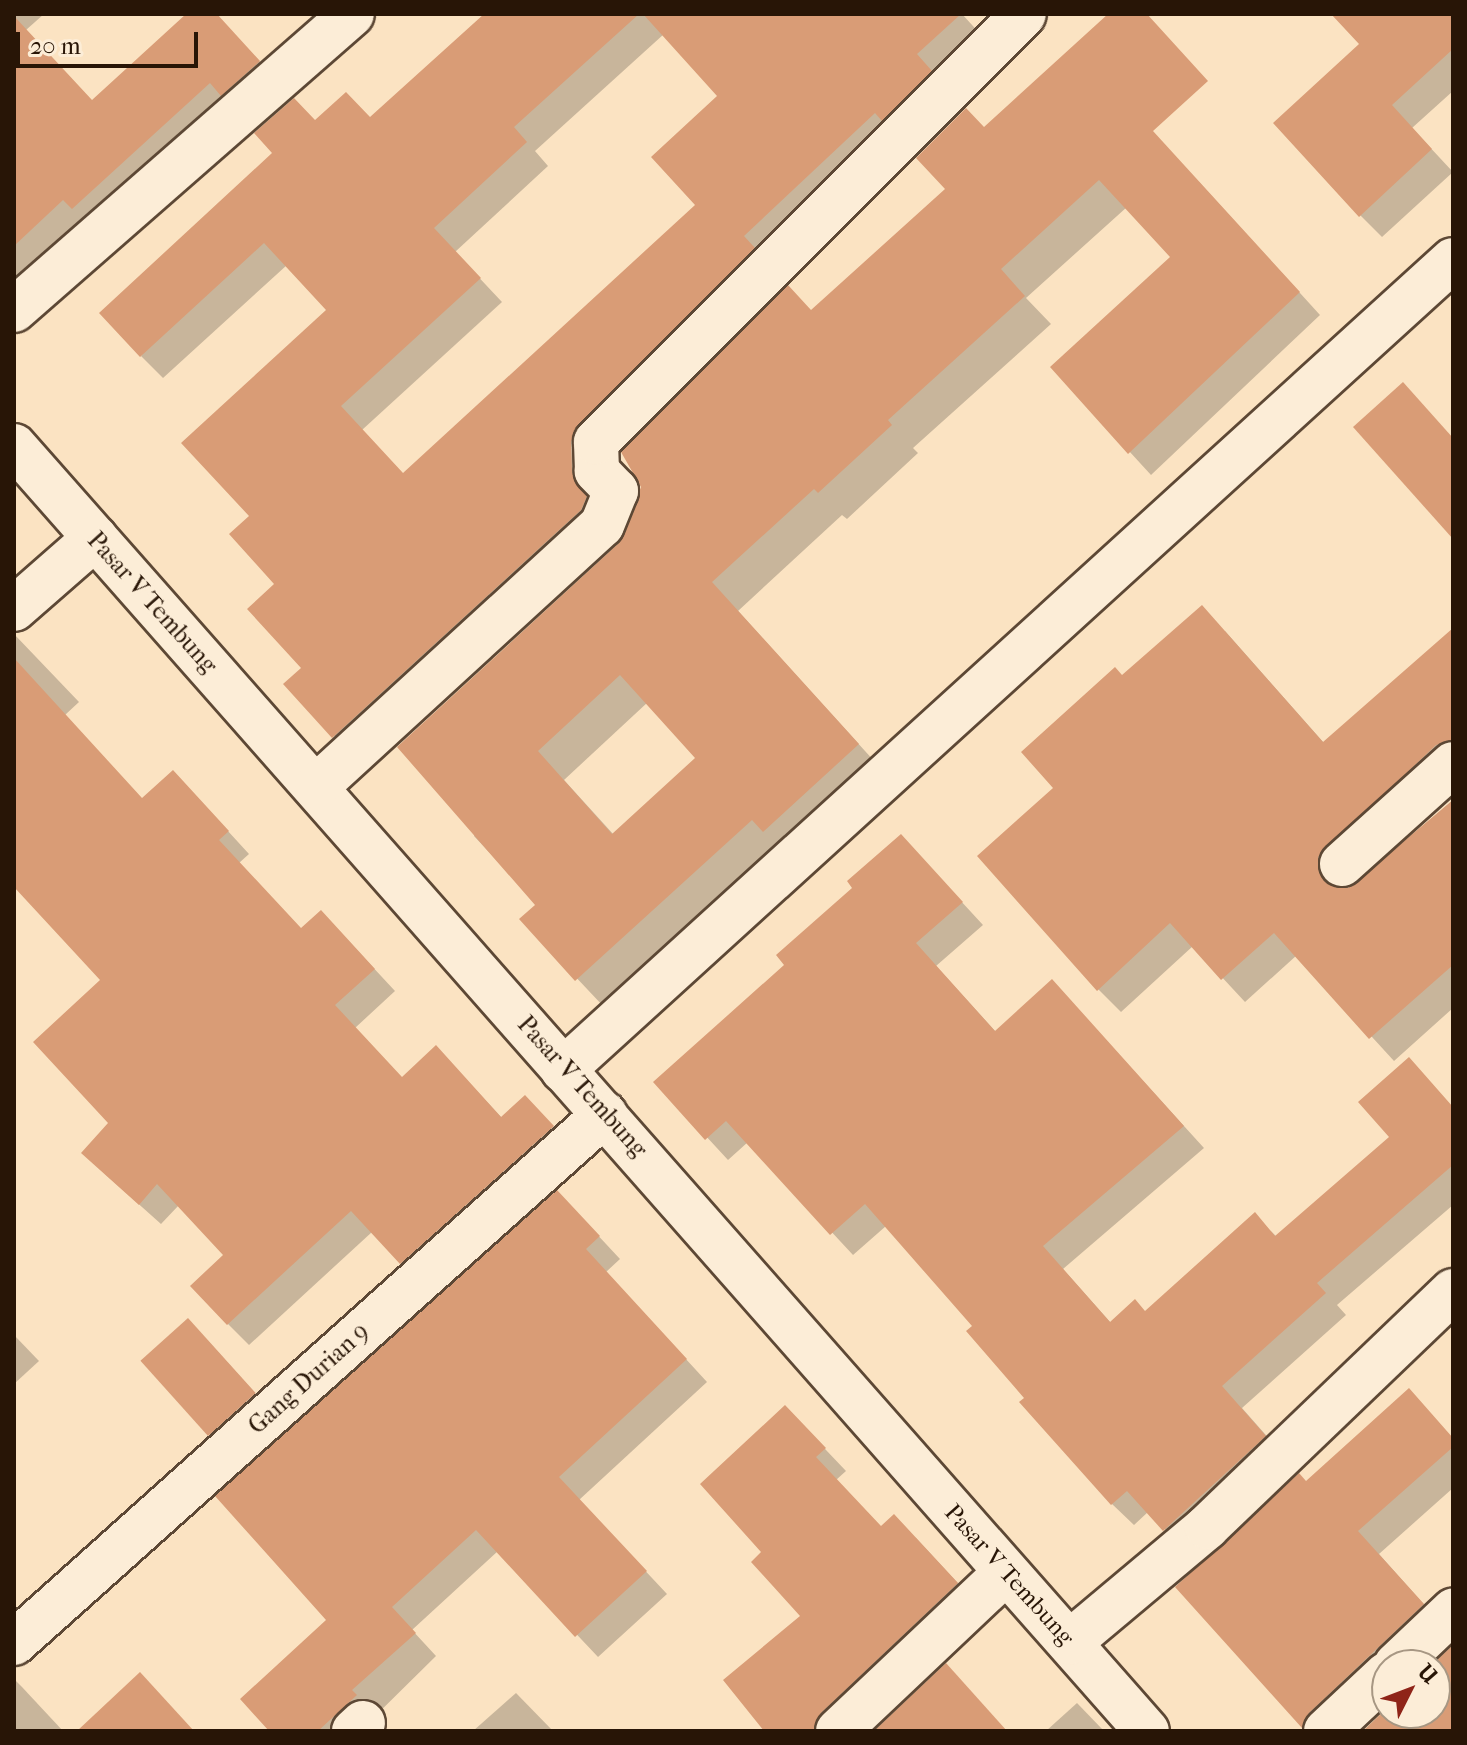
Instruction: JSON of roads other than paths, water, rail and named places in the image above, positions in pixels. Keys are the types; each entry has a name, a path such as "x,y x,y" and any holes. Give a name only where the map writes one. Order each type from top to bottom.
{"street":[{"path":"14,310 352,14"},
{"path":"317,786 602,525 616,491 597,471 596,442 1024,14"},
{"path":"563,1070 1453,260"},
{"name":"Pasar V Tembung","path":"14,446 317,786 563,1070 1147,1731"},
{"path":"14,609 95,538"},
{"path":"1342,864 1453,764"},
{"name":"Gang Durian 9","path":"14,1643 605,1114"},
{"path":"1070,1642 1207,1527 1453,1291"},
{"path":"838,1731 1005,1573"},
{"path":"1413,1649 1453,1611"},
{"path":"1326,1731 1371,1689"}]}
